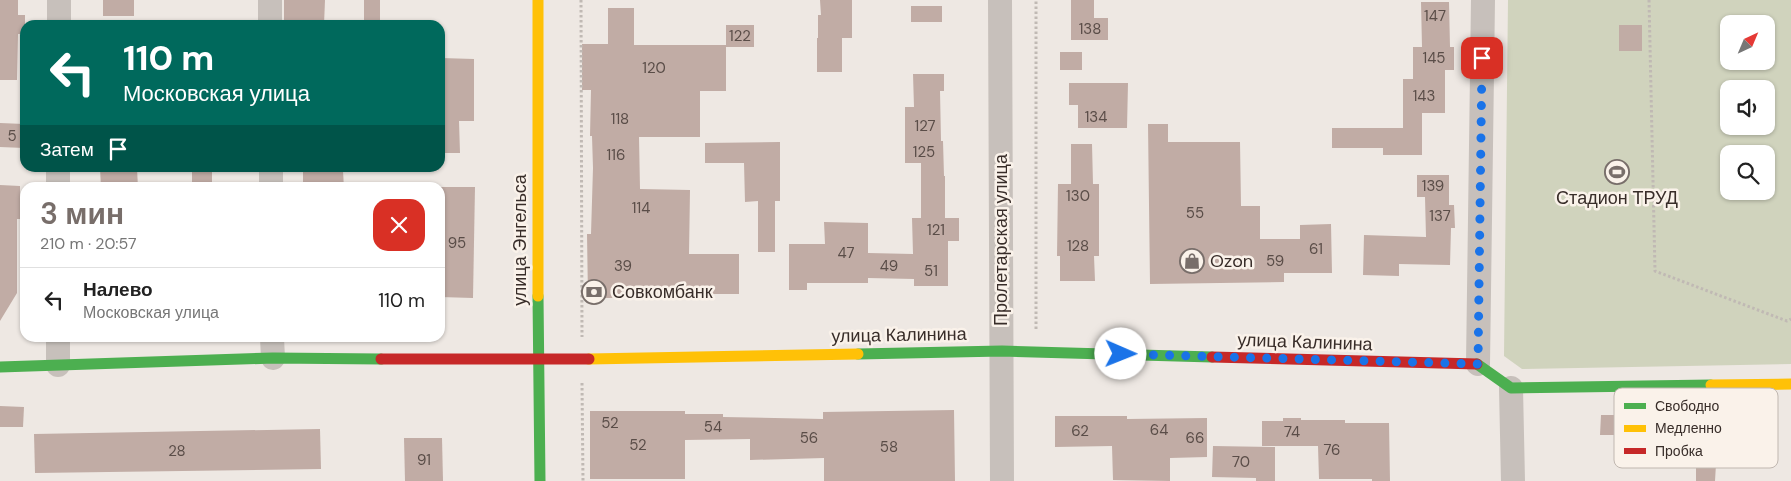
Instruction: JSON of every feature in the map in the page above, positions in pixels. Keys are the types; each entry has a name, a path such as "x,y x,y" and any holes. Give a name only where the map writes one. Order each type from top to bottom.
{"street":[{"path":"59,0 59,20"},
{"path":"270,0 270,20"},
{"name":"улица Энгельса","path":"538,0 540,481"},
{"name":"Пролетарская улица","path":"1000,0 1002,481"},
{"path":"1483,0 1478,364 1511,388 1791,384"},
{"path":"58,342 58,365"},
{"name":"улица Калинина","path":"0,367 58,365 273,348 538,360 1002,351 1478,364"},
{"path":"1511,388 1513,481"}],"path":[{"path":"581,0 583,481"},
{"path":"1036,0 1036,330"},
{"path":"1649,0 1655,271 1787,321 1791,319"}],"green space":[{"name":"Стадион ТРУД","path":"1508,0 1791,0 1791,364 1522,369 1504,356"}],"building":[{"path":"0,0 18,0 18,15 25,15 25,20 20,20 20,34 18,34 17,80 0,80"},
{"path":"103,0 134,0 134,16 103,16"},
{"path":"284,0 325,0 324,20 284,20"},
{"path":"364,0 380,0 380,20 364,20"},
{"path":"820,0 852,0 852,38 842,38 842,72 817,72 818,15 821,15"},
{"path":"1071,0 1094,0 1094,18 1108,18 1108,40 1071,40"},
{"path":"1421,2 1449,2 1450,47 1454,47 1454,70 1445,70 1445,113 1422,113 1422,155 1383,155 1383,148 1332,148 1332,128 1403,128 1403,79 1413,79 1413,47 1422,47"},
{"path":"911,6 942,6 942,22 911,22"},
{"path":"608,8 634,8 634,45 726,45 726,91 700,91 700,137 639,137 640,189 690,190 689,254 739,254 739,294 708,294 708,287 658,288 659,298 588,298 587,234 591,234 593,168 592,136 590,136 591,90 582,90 582,44 608,44"},
{"path":"726,25 754,25 754,47 726,47"},
{"path":"1619,25 1642,25 1642,51 1619,51"},
{"path":"1060,52 1082,52 1082,70 1060,70"},
{"path":"445,58 474,59 474,121 459,121 460,153 445,153"},
{"path":"913,74 944,74 944,91 940,91 941,141 943,141 945,176 945,218 959,218 959,241 948,241 948,286 914,286 914,279 868,278 868,283 807,283 807,290 789,290 789,244 825,244 824,222 868,223 868,253 913,254 912,218 921,218 921,163 905,163 905,107 914,107"},
{"path":"1069,83 1128,83 1127,128 1078,128 1078,105 1069,105"},
{"path":"0,123 20,124 20,148 0,147"},
{"path":"1148,124 1168,124 1168,142 1240,142 1241,206 1260,206 1260,239 1300,239 1300,225 1331,224 1332,273 1284,273 1284,282 1150,284"},
{"path":"780,142 780,201 775,201 775,252 758,252 758,201 745,202 744,163 705,163 705,143"},
{"path":"1071,144 1092,144 1093,184 1099,184 1099,256 1094,256 1095,281 1060,281 1060,256 1057,256 1058,184 1071,184"},
{"path":"100,172 137,172 138,182 101,182"},
{"path":"192,172 212,172 212,182 192,182"},
{"path":"303,172 343,172 344,182 303,182"},
{"path":"1417,175 1449,175 1449,205 1454,205 1455,228 1451,228 1450,265 1399,264 1399,276 1363,275 1364,235 1426,237 1425,197 1417,197"},
{"path":"0,185 20,186 20,219 17,219 17,293 0,321"},
{"path":"445,187 475,187 473,298 445,297"},
{"path":"0,406 24,407 23,427 0,427"},
{"path":"954,410 955,481 824,481 824,458 750,460 750,439 685,440 685,479 590,479 590,411 685,411 685,414 723,414 723,417 823,419 823,412"},
{"path":"1601,415 1614,415 1614,435 1600,435"},
{"path":"1055,416 1127,416 1127,419 1207,418 1207,457 1170,458 1170,481 1113,480 1112,446 1055,447"},
{"path":"1283,418 1345,420 1345,423 1389,423 1390,481 1319,479 1318,446 1262,446 1262,421 1283,421"},
{"path":"320,429 321,469 35,473 34,434"},
{"path":"404,438 442,438 443,481 405,481"},
{"path":"1213,446 1275,447 1275,481 1256,481 1256,478 1212,477"},
{"path":"1696,468 1716,468 1715,481 1696,481"}],"traffic: fast":[{"path":"538,296 540,481"},
{"path":"858,354 1002,351 1212,357"},
{"path":"0,367 273,358 381,359"},
{"path":"1477,364 1511,388 1711,385"}],"traffic: slow":[{"path":"538,0 538,296"},
{"path":"589,359 858,354"},
{"path":"1711,385 1791,384"}],"traffic: jam":[{"path":"1212,357 1477,364"},
{"path":"381,359 589,359"}],"place":[{"name":"Стадион ТРУД","path":"1617,172"},
{"name":"Ozon","path":"1192,261"},
{"name":"Совкомбанк","path":"594,292"}],"route":[{"path":"1121,354 1478,364 1482,58"}]}
